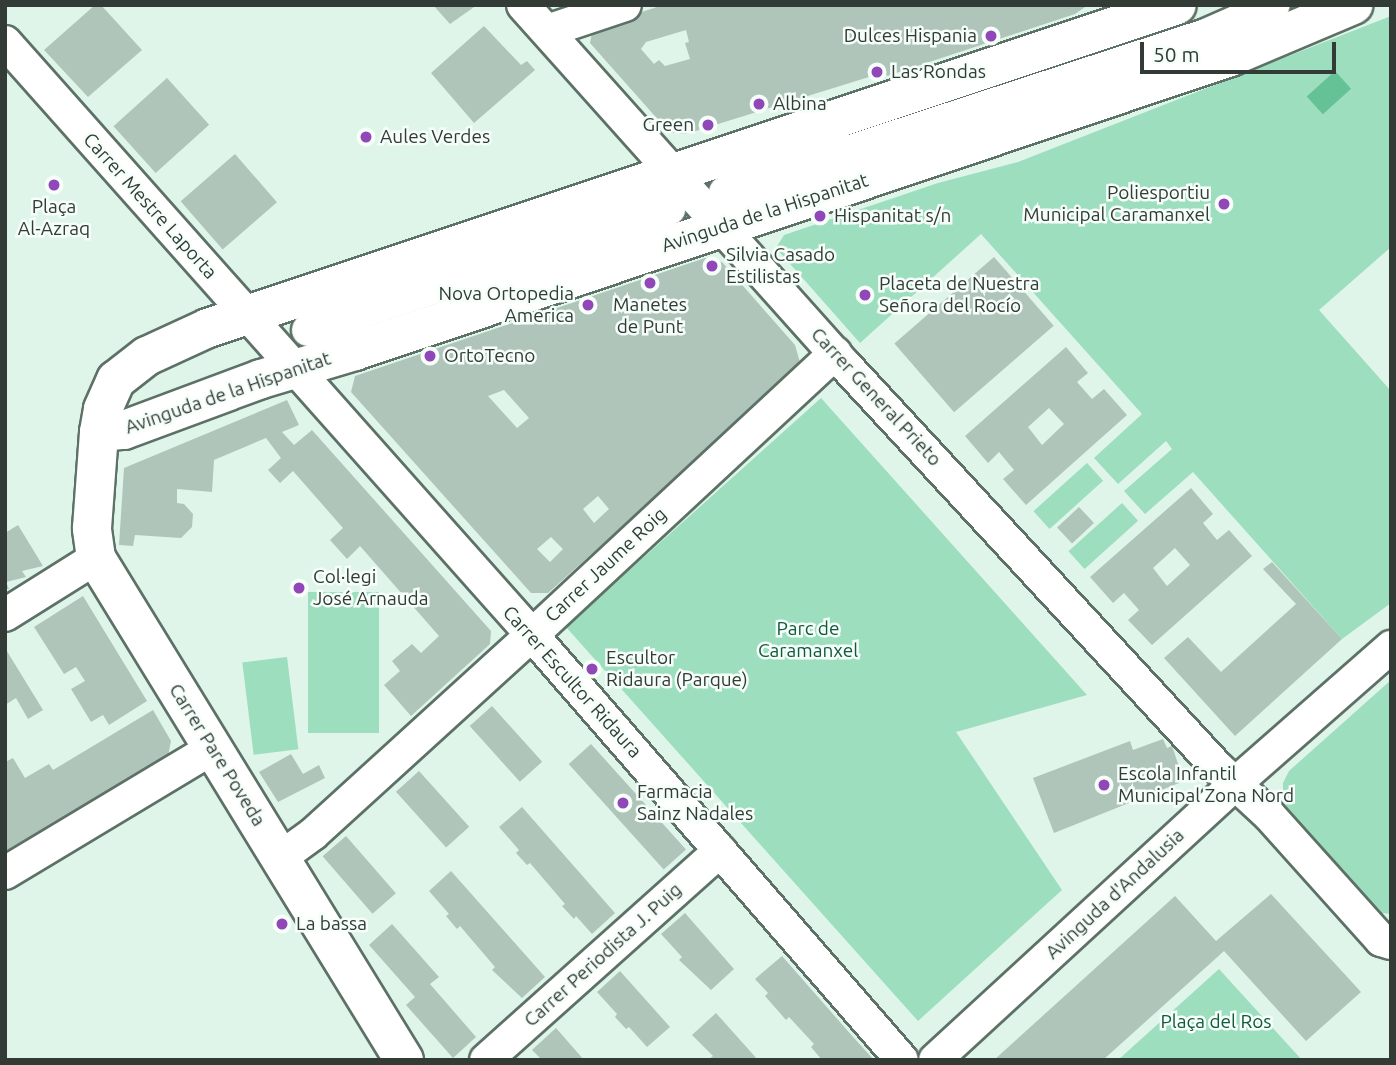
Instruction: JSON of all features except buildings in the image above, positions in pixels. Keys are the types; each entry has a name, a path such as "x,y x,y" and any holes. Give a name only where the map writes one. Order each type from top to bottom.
{"street":[{"name":"Carrer General Prieto","path":"523,5 672,191 723,209 835,353 1235,784 1269,815 1381,940 1391,943"},
{"path":"547,32 625,5"},
{"name":"Avinguda de la Hispanitat","path":"672,191 246,315 163,348 132,366 116,380 109,394 99,432 124,430 296,369 723,209 1206,34 1274,5"},
{"name":"Avinguda de la Hispanitat","path":"723,209 1230,57 1353,5"},
{"name":"Avinguda de la Hispanitat","path":"309,330 1152,10"},
{"name":"Carrer Mestre Laporta","path":"5,42 296,369"},
{"name":"Carrer Jaume Roig","path":"281,858 313,834 532,635 835,353"},
{"name":"Carrer Escultor Ridaura","path":"296,369 902,1060"},
{"name":"Carrer Pare Poveda","path":"99,432 92,528 96,558 404,1060"},
{"path":"5,615 96,558"},
{"name":"Avinguda d'Andalusia","path":"935,1060 1235,784 1391,647"},
{"path":"5,873 213,748"},
{"name":"Carrer Periodista J. Puig","path":"486,1060 720,851"}],"green space":[{"path":"1391,16 1391,247 1319,310 1391,391 1391,603 1342,639 1193,472 1145,514 1124,491 1172,449 1166,441 1118,484 1094,458 1142,414 981,234 860,343 776,248 784,235 938,183 1018,162"},
{"name":"Parc de Caramanxel","path":"821,398 1087,695 956,732 1062,890 918,1021 566,627"},
{"path":"1087,463 1103,481 1050,529 1033,511"},
{"path":"1122,503 1138,521 1085,569 1068,551"},
{"path":"308,592 379,592 379,733 308,733"},
{"path":"287,657 298,749 254,755 242,662"},
{"path":"1391,680 1391,914 1382,913 1287,809 1283,783 1289,771"},
{"name":"Plaça del Ros","path":"1219,969 1302,1060 1118,1060"}],"shaded area":[{"path":"1335,71 1351,89 1323,114 1307,96"}],"place":[{"name":"Dulces Hispania","path":"991,36"},
{"name":"Las Rondas","path":"877,72"},
{"name":"Albina","path":"759,104"},
{"name":"Green","path":"708,125"},
{"name":"Aules Verdes","path":"366,137"},
{"name":"Plaça Al-Azraq","path":"54,185"},
{"name":"Poliesportiu Municipal Caramanxel","path":"1224,204"},
{"name":"Hispanitat s/n","path":"820,216"},
{"name":"Silvia Casado Estilistas","path":"712,266"},
{"name":"Manetes de Punt","path":"650,283"},
{"name":"Placeta de Nuestra Señora del Rocío","path":"865,295"},
{"name":"Nova Ortopedia America","path":"588,305"},
{"name":"OrtoTecno","path":"430,356"},
{"name":"Col·legi José Arnauda","path":"299,588"},
{"name":"Escultor Ridaura (Parque)","path":"592,669"},
{"name":"Escola Infantil Municipal Zona Nord","path":"1104,785"},
{"name":"Farmacia Sainz Nadales","path":"623,803"},
{"name":"La bassa","path":"282,924"}]}
